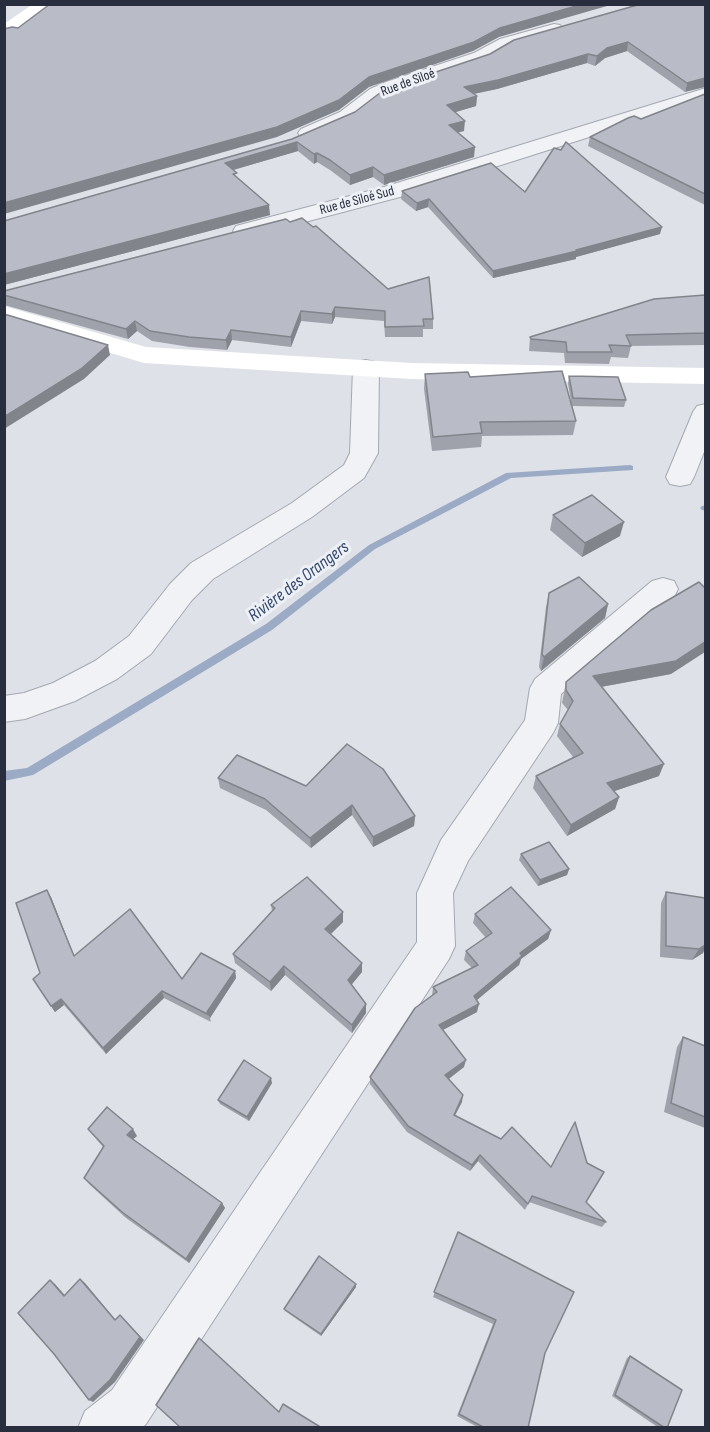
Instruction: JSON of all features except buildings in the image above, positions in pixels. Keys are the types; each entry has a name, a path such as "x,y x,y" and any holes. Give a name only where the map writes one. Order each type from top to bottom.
{"street":[{"path":"4,32 45,4"},
{"name":"Rue de Siloé","path":"285,143 347,116 377,93 393,86 481,57 506,43 575,24"},
{"name":"Rue de Siloé Sud","path":"221,237 392,192 705,94"},
{"path":"4,313 144,355 423,371 705,376"},
{"path":"4,709 25,706 64,692 106,670 140,645 180,592 202,571 302,510 354,471 364,453 366,368"},
{"path":"680,477 705,412"},
{"path":"102,1428 129,1407 436,946 435,893 454,850 541,723 546,688 663,589"}],"waterway":[{"name":"Rivière des Orangers","path":"4,776 29,772 269,627 372,547 509,475 630,468"}]}
